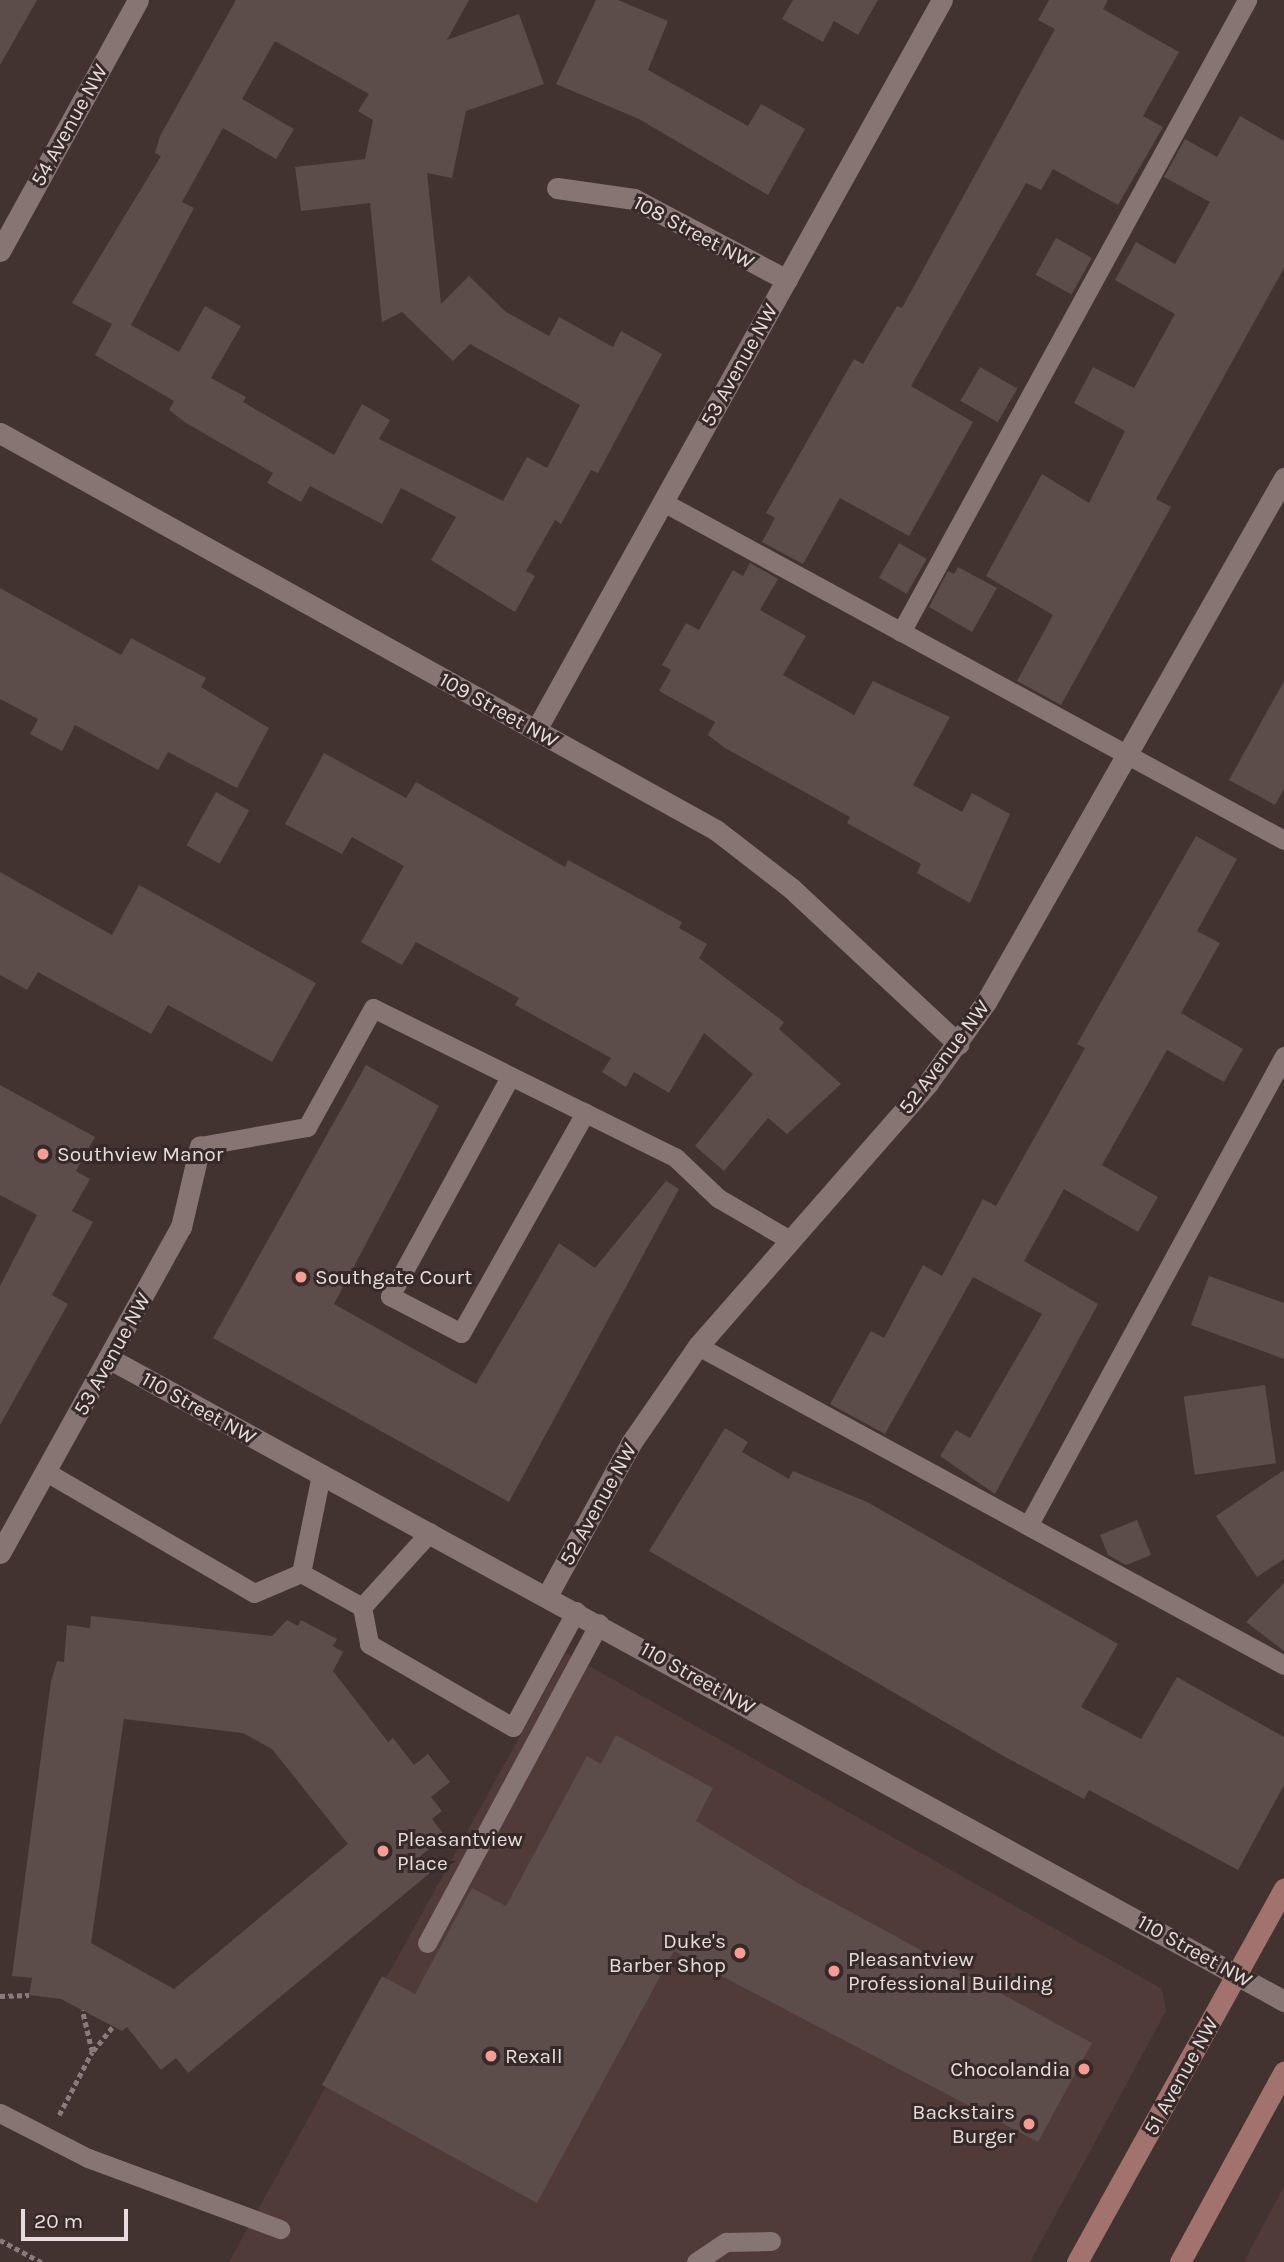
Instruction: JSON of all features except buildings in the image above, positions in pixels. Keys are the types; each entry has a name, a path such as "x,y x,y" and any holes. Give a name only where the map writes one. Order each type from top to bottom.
{"main road":[{"name":"51 Avenue NW","path":"1077,2262 1284,1889"},
{"path":"1180,2262 1284,2071"}],"street":[{"name":"54 Avenue NW","path":"0,251 138,0"},
{"name":"53 Avenue NW","path":"536,730 942,0"},
{"name":"108 Street NW","path":"557,188 634,199 787,280"},
{"name":"109 Street NW","path":"0,433 671,803 763,864 958,1044"},
{"name":"52 Avenue NW","path":"547,1596 631,1443 698,1346 958,1044 1130,756 1284,478"},
{"name":"53 Avenue NW","path":"0,1553 48,1472 181,1227 200,1146"},
{"name":"110 Street NW","path":"110,1359 599,1623 1284,2001"}],"lane":[{"path":"901,632 1247,0"},
{"path":"663,502 1284,840"},
{"path":"200,1146 307,1127 373,1008 676,1158 718,1198 790,1240"},
{"path":"1028,1524 1284,1056"},
{"path":"510,1077 390,1296 461,1333 585,1113"},
{"path":"698,1346 1284,1665"},
{"path":"48,1472 254,1593 301,1573"},
{"path":"301,1573 321,1475"},
{"path":"362,1607 430,1532"},
{"path":"301,1573 362,1607"},
{"path":"362,1607 369,1644 513,1727 576,1611"},
{"path":"427,1943 599,1623"},
{"path":"0,2113 46,2139 280,2229"},
{"path":"696,2262 726,2242 771,2241"}],"path":[{"path":"0,1996 29,1995"},
{"path":"82,2010 92,2052"},
{"path":"46,2139 92,2052 114,2025"},
{"path":"0,2240 41,2262"}],"shaded area":[{"path":"566,1653 1162,1989 1166,2011 1030,2262 229,2262"},
{"path":"1284,2186 1284,2262 1244,2262"}],"place":[{"name":"Southview Manor","path":"43,1154"},
{"name":"Southgate Court","path":"301,1277"},
{"name":"Pleasantview Place","path":"383,1851"},
{"name":"Duke's Barber Shop","path":"740,1953"},
{"name":"Pleasantview Professional Building","path":"834,1971"},
{"name":"Rexall","path":"491,2056"},
{"name":"Chocolandia","path":"1084,2069"},
{"name":"Backstairs Burger","path":"1029,2124"}]}
